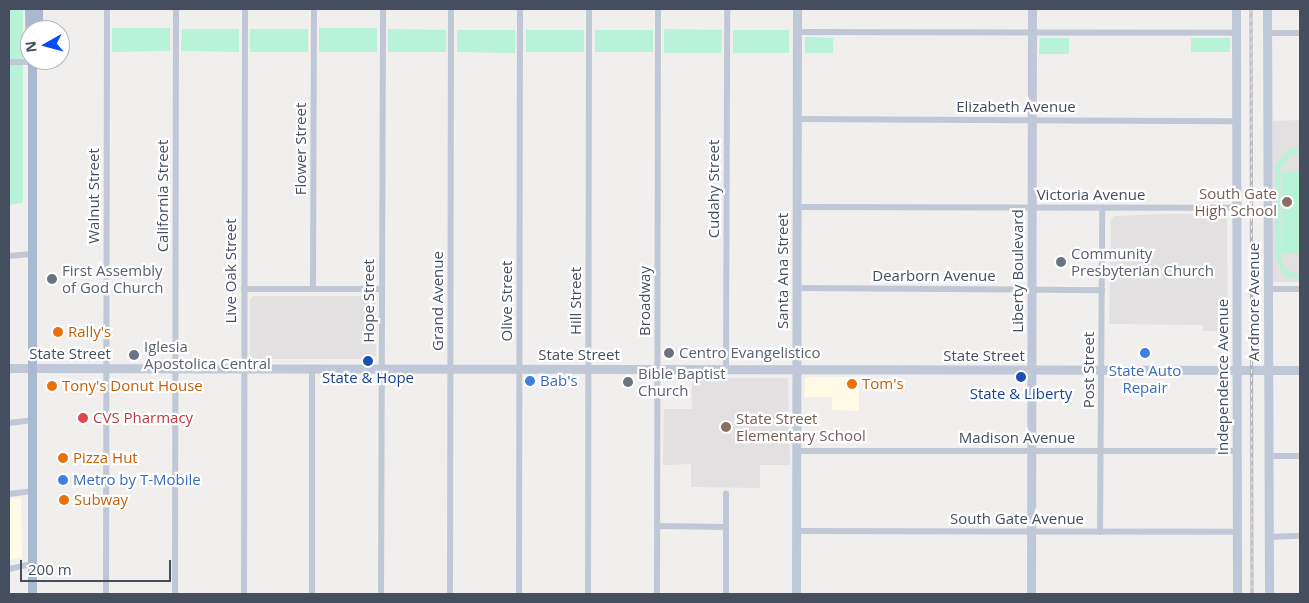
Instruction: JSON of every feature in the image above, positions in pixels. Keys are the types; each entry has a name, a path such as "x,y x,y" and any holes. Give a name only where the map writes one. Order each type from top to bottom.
{"main road":[{"path":"32,594 33,70"}],"street":[{"name":"Walnut Street","path":"106,594 107,9"},
{"name":"California Street","path":"175,594 176,9"},
{"name":"Live Oak Street","path":"244,594 245,9"},
{"name":"Flower Street","path":"313,289 314,9"},
{"name":"Hope Street","path":"381,594 382,9"},
{"name":"Grand Avenue","path":"450,594 451,9"},
{"name":"Olive Street","path":"519,594 520,9"},
{"name":"Hill Street","path":"588,594 589,9"},
{"name":"Broadway","path":"656,594 658,9"},
{"name":"Cudahy Street","path":"726,369 727,9"},
{"name":"Santa Ana Street","path":"796,594 798,9"},
{"name":"Liberty Boulevard","path":"1031,594 1032,9"},
{"name":"Independence Avenue","path":"1236,9 1238,594"},
{"name":"Ardmore Avenue","path":"1267,9 1269,594"},
{"path":"797,32 1236,33"},
{"path":"1267,33 1300,33"},
{"name":"Elizabeth Avenue","path":"797,120 1236,121"},
{"name":"Victoria Avenue","path":"797,207 1236,208"},
{"name":"Post Street","path":"1100,532 1102,208"},
{"path":"9,256 33,254"},
{"name":"Dearborn Avenue","path":"796,288 1102,290"},
{"path":"244,289 382,289"},
{"path":"1268,289 1300,289"},
{"name":"State Street","path":"9,368 1300,370"},
{"path":"312,368 312,594"},
{"path":"9,423 33,420"},
{"name":"Madison Avenue","path":"796,451 1237,451"},
{"path":"1268,456 1300,456"},
{"path":"9,494 32,490"},
{"path":"726,494 726,594"},
{"path":"657,526 726,527"},
{"name":"South Gate Avenue","path":"796,531 1237,532"},
{"path":"1268,537 1300,536"},
{"path":"9,570 32,564"}],"shaded area":[{"name":"South Gate High School","path":"1300,120 1300,282 1273,282 1273,121"},
{"path":"1223,214 1227,218 1228,331 1203,331 1203,325 1109,324 1111,219 1114,216"},
{"path":"253,296 372,296 376,300 376,356 372,359 253,359 250,355 250,300"},
{"path":"805,377 859,377 859,411 832,410 832,397 804,397"},
{"name":"State Street Elementary School","path":"692,378 788,378 790,465 760,465 760,488 691,487 691,464 663,465 664,409 692,409"},
{"path":"21,498 22,558 9,560 9,499"}],"green space":[{"path":"9,9 23,9 23,20 20,20 20,70 23,70 23,198 22,203 9,205"},
{"path":"112,28 170,28 170,51 112,52"},
{"path":"319,28 377,28 377,52 319,52"},
{"path":"182,29 239,29 239,52 181,51"},
{"path":"250,29 308,29 308,52 250,52"},
{"path":"388,29 446,30 446,52 388,52"},
{"path":"664,29 722,30 721,53 664,53"},
{"path":"457,30 515,30 515,53 457,52"},
{"path":"526,30 584,30 584,52 526,52"},
{"path":"595,30 653,30 653,52 595,52"},
{"path":"733,30 789,30 789,53 733,53"},
{"path":"805,37 833,38 833,53 805,53"},
{"path":"1040,38 1069,38 1069,54 1039,54"},
{"path":"1191,38 1230,38 1230,52 1191,52"},
{"path":"1300,147 1300,152 1289,157 1280,170 1281,259 1285,268 1300,276 1299,280 1283,275 1275,256 1275,166 1288,150"},
{"path":"1282,171 1300,171 1300,254 1282,254"}],"railway":[{"path":"1251,9 1252,594"}],"place":[{"name":"South Gate High School","path":"1287,202"},
{"name":"Community Presbyterian Church","path":"1061,262"},
{"name":"First Assembly of God Church","path":"52,279"},
{"name":"Rally's","path":"58,332"},
{"name":"Centro Evangelistico","path":"669,353"},
{"name":"State Auto Repair","path":"1145,353"},
{"name":"Iglesia Apostolica Central","path":"134,355"},
{"name":"State & Hope","path":"368,361"},
{"name":"State & Liberty","path":"1021,377"},
{"name":"Bab's","path":"530,381"},
{"name":"Bible Baptist Church","path":"628,382"},
{"name":"Tom's","path":"852,384"},
{"name":"Tony's Donut House","path":"52,386"},
{"name":"CVS Pharmacy","path":"83,418"},
{"name":"State Street Elementary School","path":"726,427"},
{"name":"Pizza Hut","path":"63,458"},
{"name":"Metro by T-Mobile","path":"63,480"},
{"name":"Subway","path":"64,500"}]}
